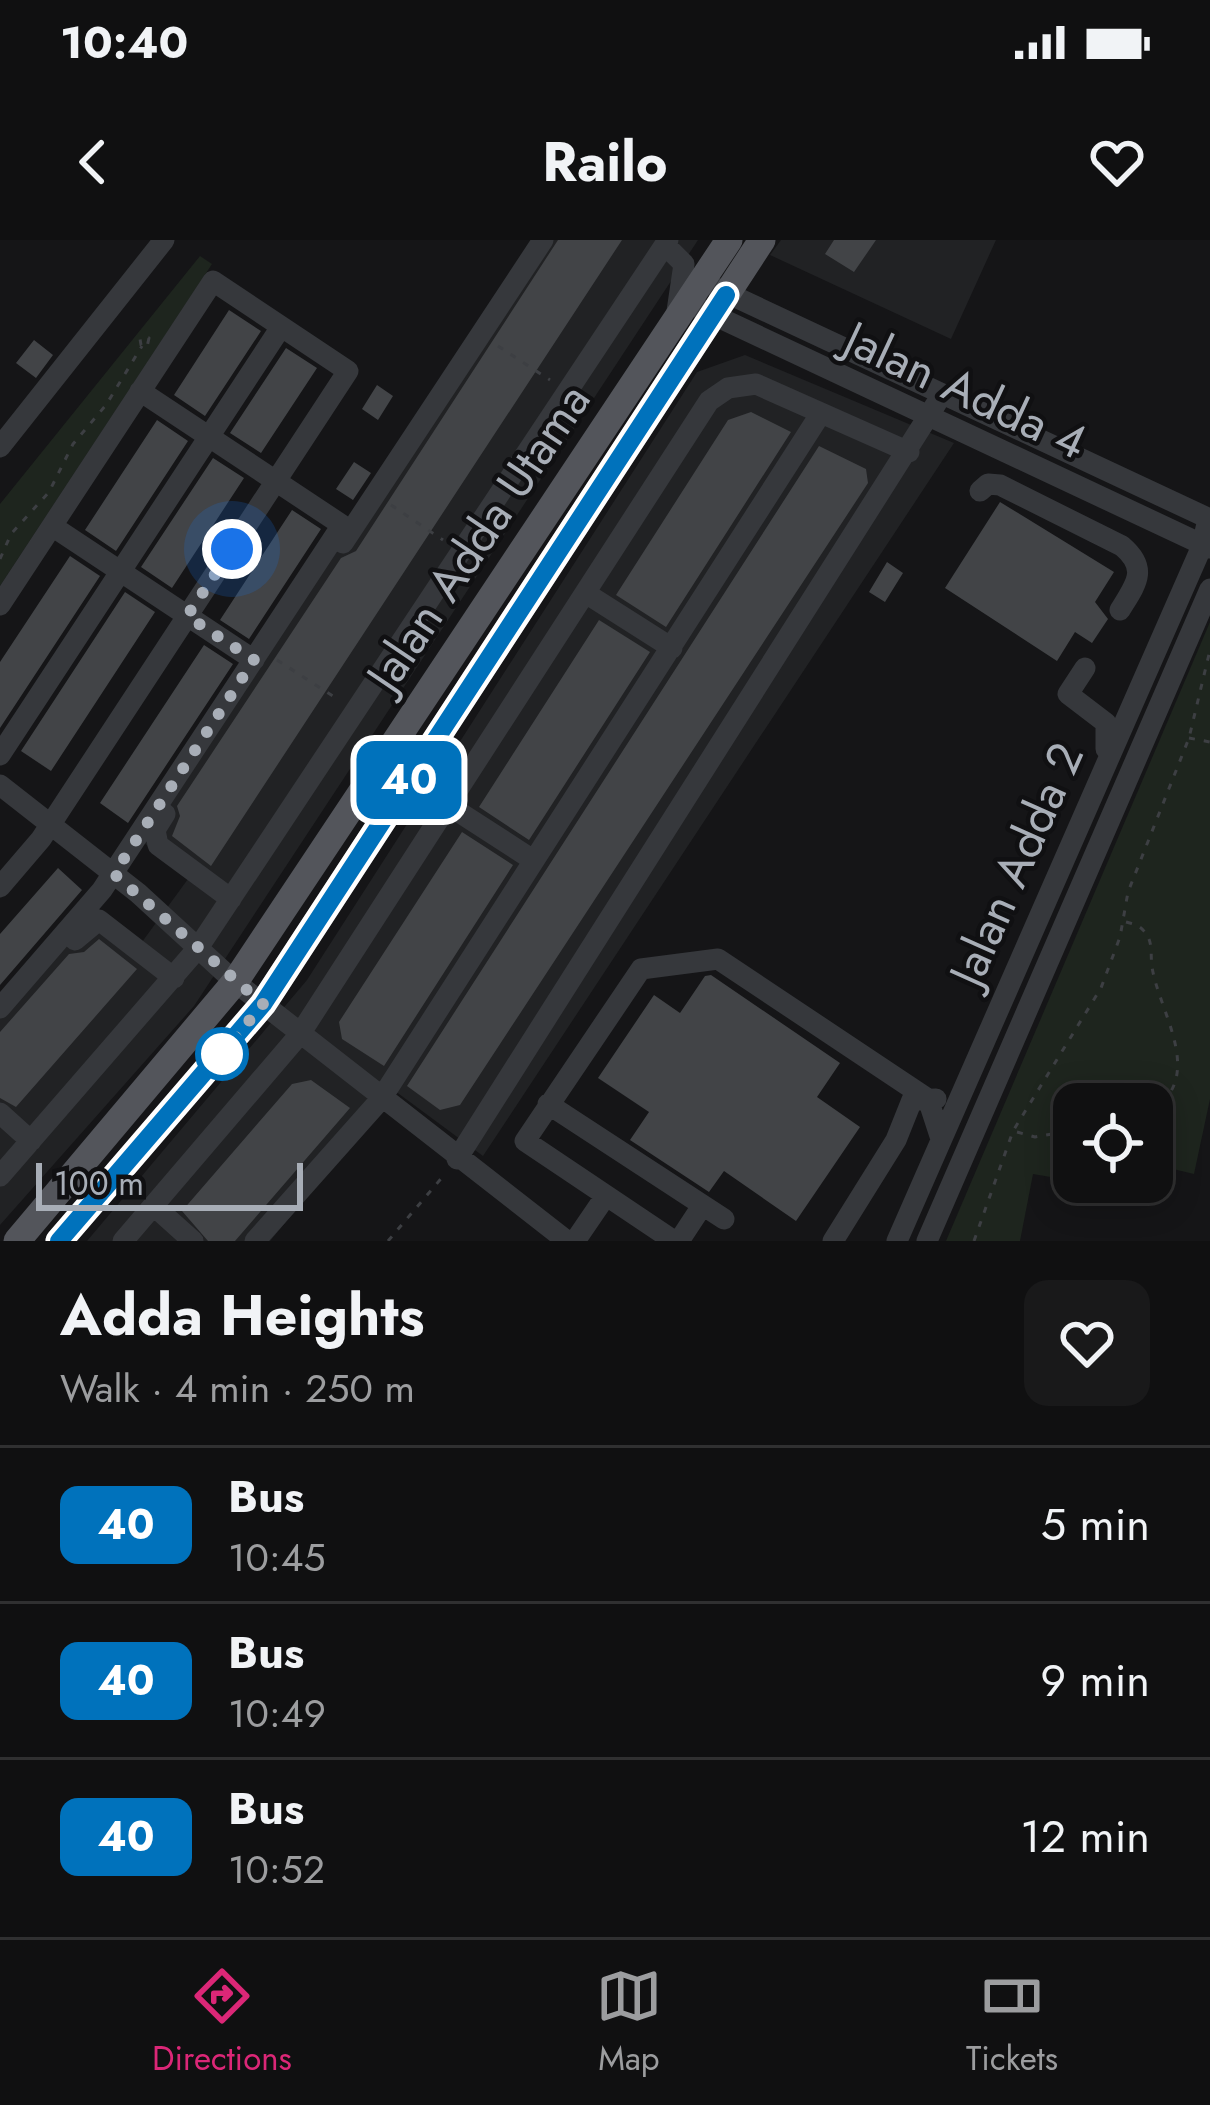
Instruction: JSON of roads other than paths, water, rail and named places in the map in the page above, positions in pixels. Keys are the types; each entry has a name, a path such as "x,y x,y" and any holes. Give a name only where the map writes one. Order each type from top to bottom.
{"main road":[{"path":"701,304 729,240"},
{"path":"701,304 762,240"},
{"name":"Jalan Adda Utama","path":"17,1241 235,982 701,304"},
{"name":"Jalan Adda Utama","path":"59,1241 263,1004 701,304"}],"street":[{"path":"0,447 164,240"},
{"path":"0,1008 114,874 543,240"},
{"path":"0,1176 198,948 666,243 684,264 701,304"},
{"path":"0,605 213,281 348,371 51,823 0,886"},
{"name":"Jalan Adda 4","path":"701,304 941,397 1209,519"},
{"name":"Jalan Adda 4","path":"701,304 929,420 1206,547"},
{"path":"0,754 281,327"},
{"path":"123,1241 300,1034 709,401 728,388 756,383 909,452"},
{"path":"140,391 343,525 155,830 158,845 231,899"},
{"path":"458,1159 941,397"},
{"path":"255,1241 381,1099 821,413"},
{"path":"980,490 988,484 1000,485 1122,546 1137,559 1140,571 1120,610"},
{"name":"Jalan Adda 2","path":"897,1241 1174,608 1206,547 1209,519"},
{"path":"1152,524 1183,554 1174,608"},
{"path":"52,526 187,616 262,658"},
{"name":"Jalan Adda 2","path":"928,1241 1210,590"},
{"path":"587,594 671,648"},
{"path":"1099,712 1121,708 1154,654"},
{"path":"1083,816 1082,800 1110,741 1099,712 1068,694 1085,668"},
{"path":"0,785 114,874 235,982 381,1099 571,1241 605,1197"},
{"path":"448,805 533,860"},
{"path":"0,1027 91,922 108,926 174,978"},
{"path":"702,1206 676,1241 529,1148 525,1141 634,974 646,967 708,958 928,1099 941,1139"},
{"path":"833,1241 896,1140 905,1107 912,1100 947,1099 963,1088"},
{"path":"548,1104 724,1220"},
{"path":"0,1113 31,1141"},
{"path":"154,1206 193,1241"}]}
